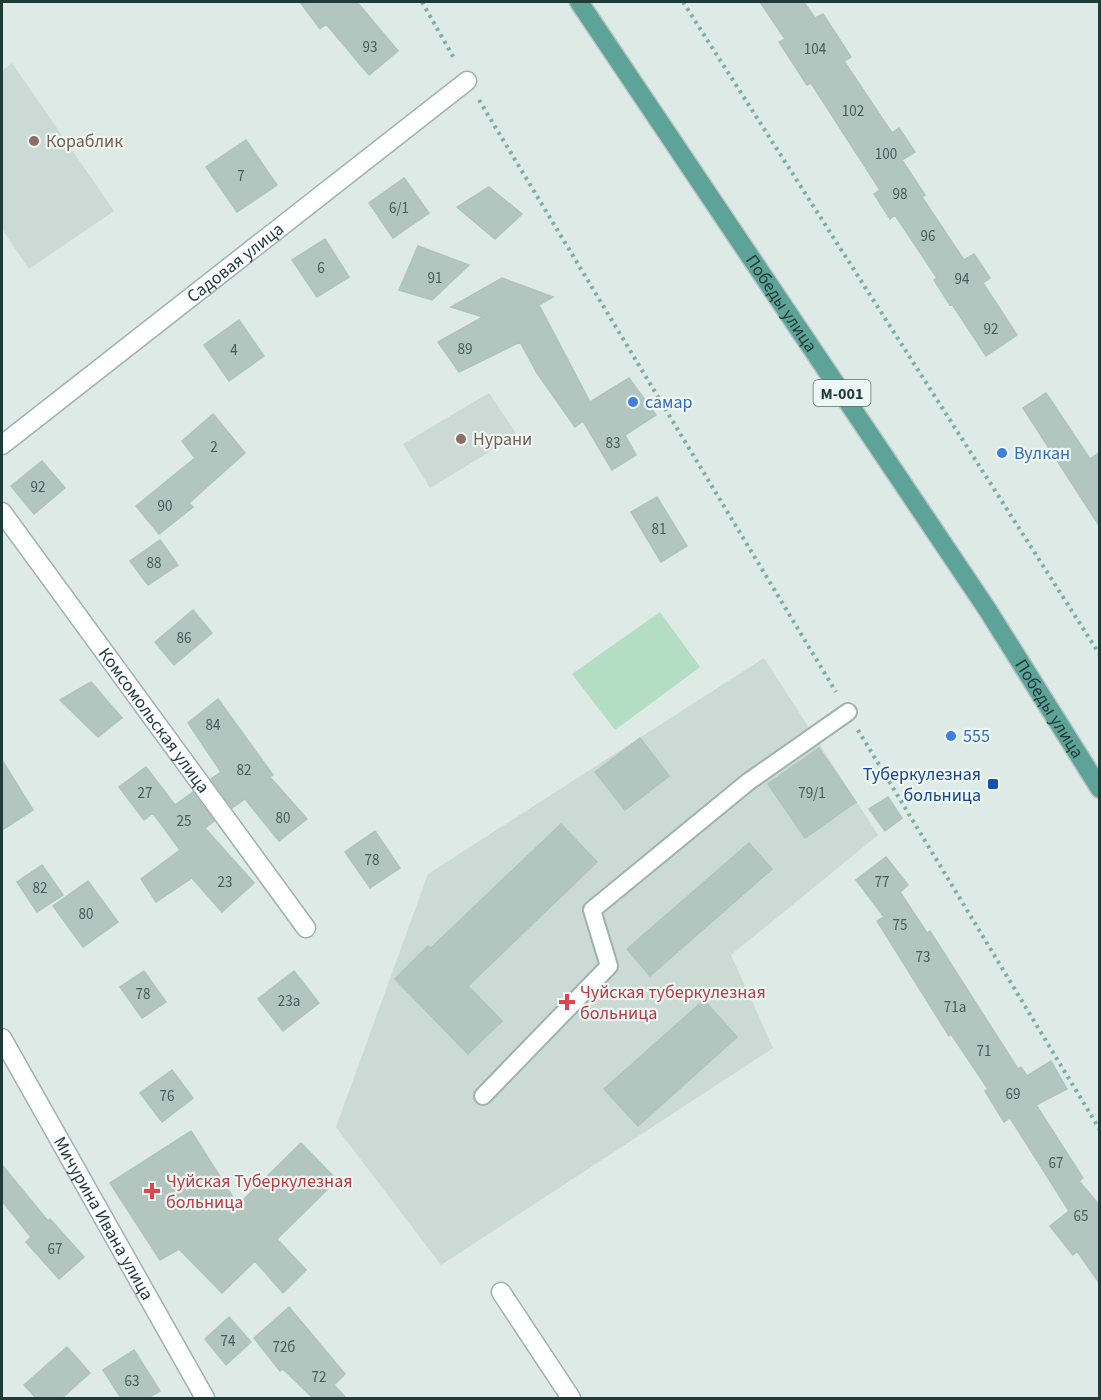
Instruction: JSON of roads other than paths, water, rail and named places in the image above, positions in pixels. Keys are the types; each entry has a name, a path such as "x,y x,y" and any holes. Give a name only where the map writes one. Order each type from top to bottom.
{"main road":[{"name":"Победы улица","path":"579,2 987,609 1100,789"}],"street":[{"name":"Садовая улица","path":"2,445 467,81"},
{"name":"Комсомольская улица","path":"2,512 306,928"},
{"name":"Мичурина Ивана улица","path":"2,1038 205,1398"},
{"path":"501,1292 571,1398"}],"lane":[{"path":"483,1096 609,966 592,910 748,782 848,712"}],"place":[{"name":"Кораблик","path":"34,141"},
{"name":"самар","path":"633,402"},
{"name":"Нурани","path":"461,439"},
{"name":"Вулкан","path":"1002,453"},
{"name":"555","path":"951,736"},
{"name":"Туберкулезная больница","path":"993,784"},
{"name":"Чуйская туберкулезная больница","path":"567,1002"},
{"name":"Чуйская Туберкулезная больница","path":"152,1191"}]}
